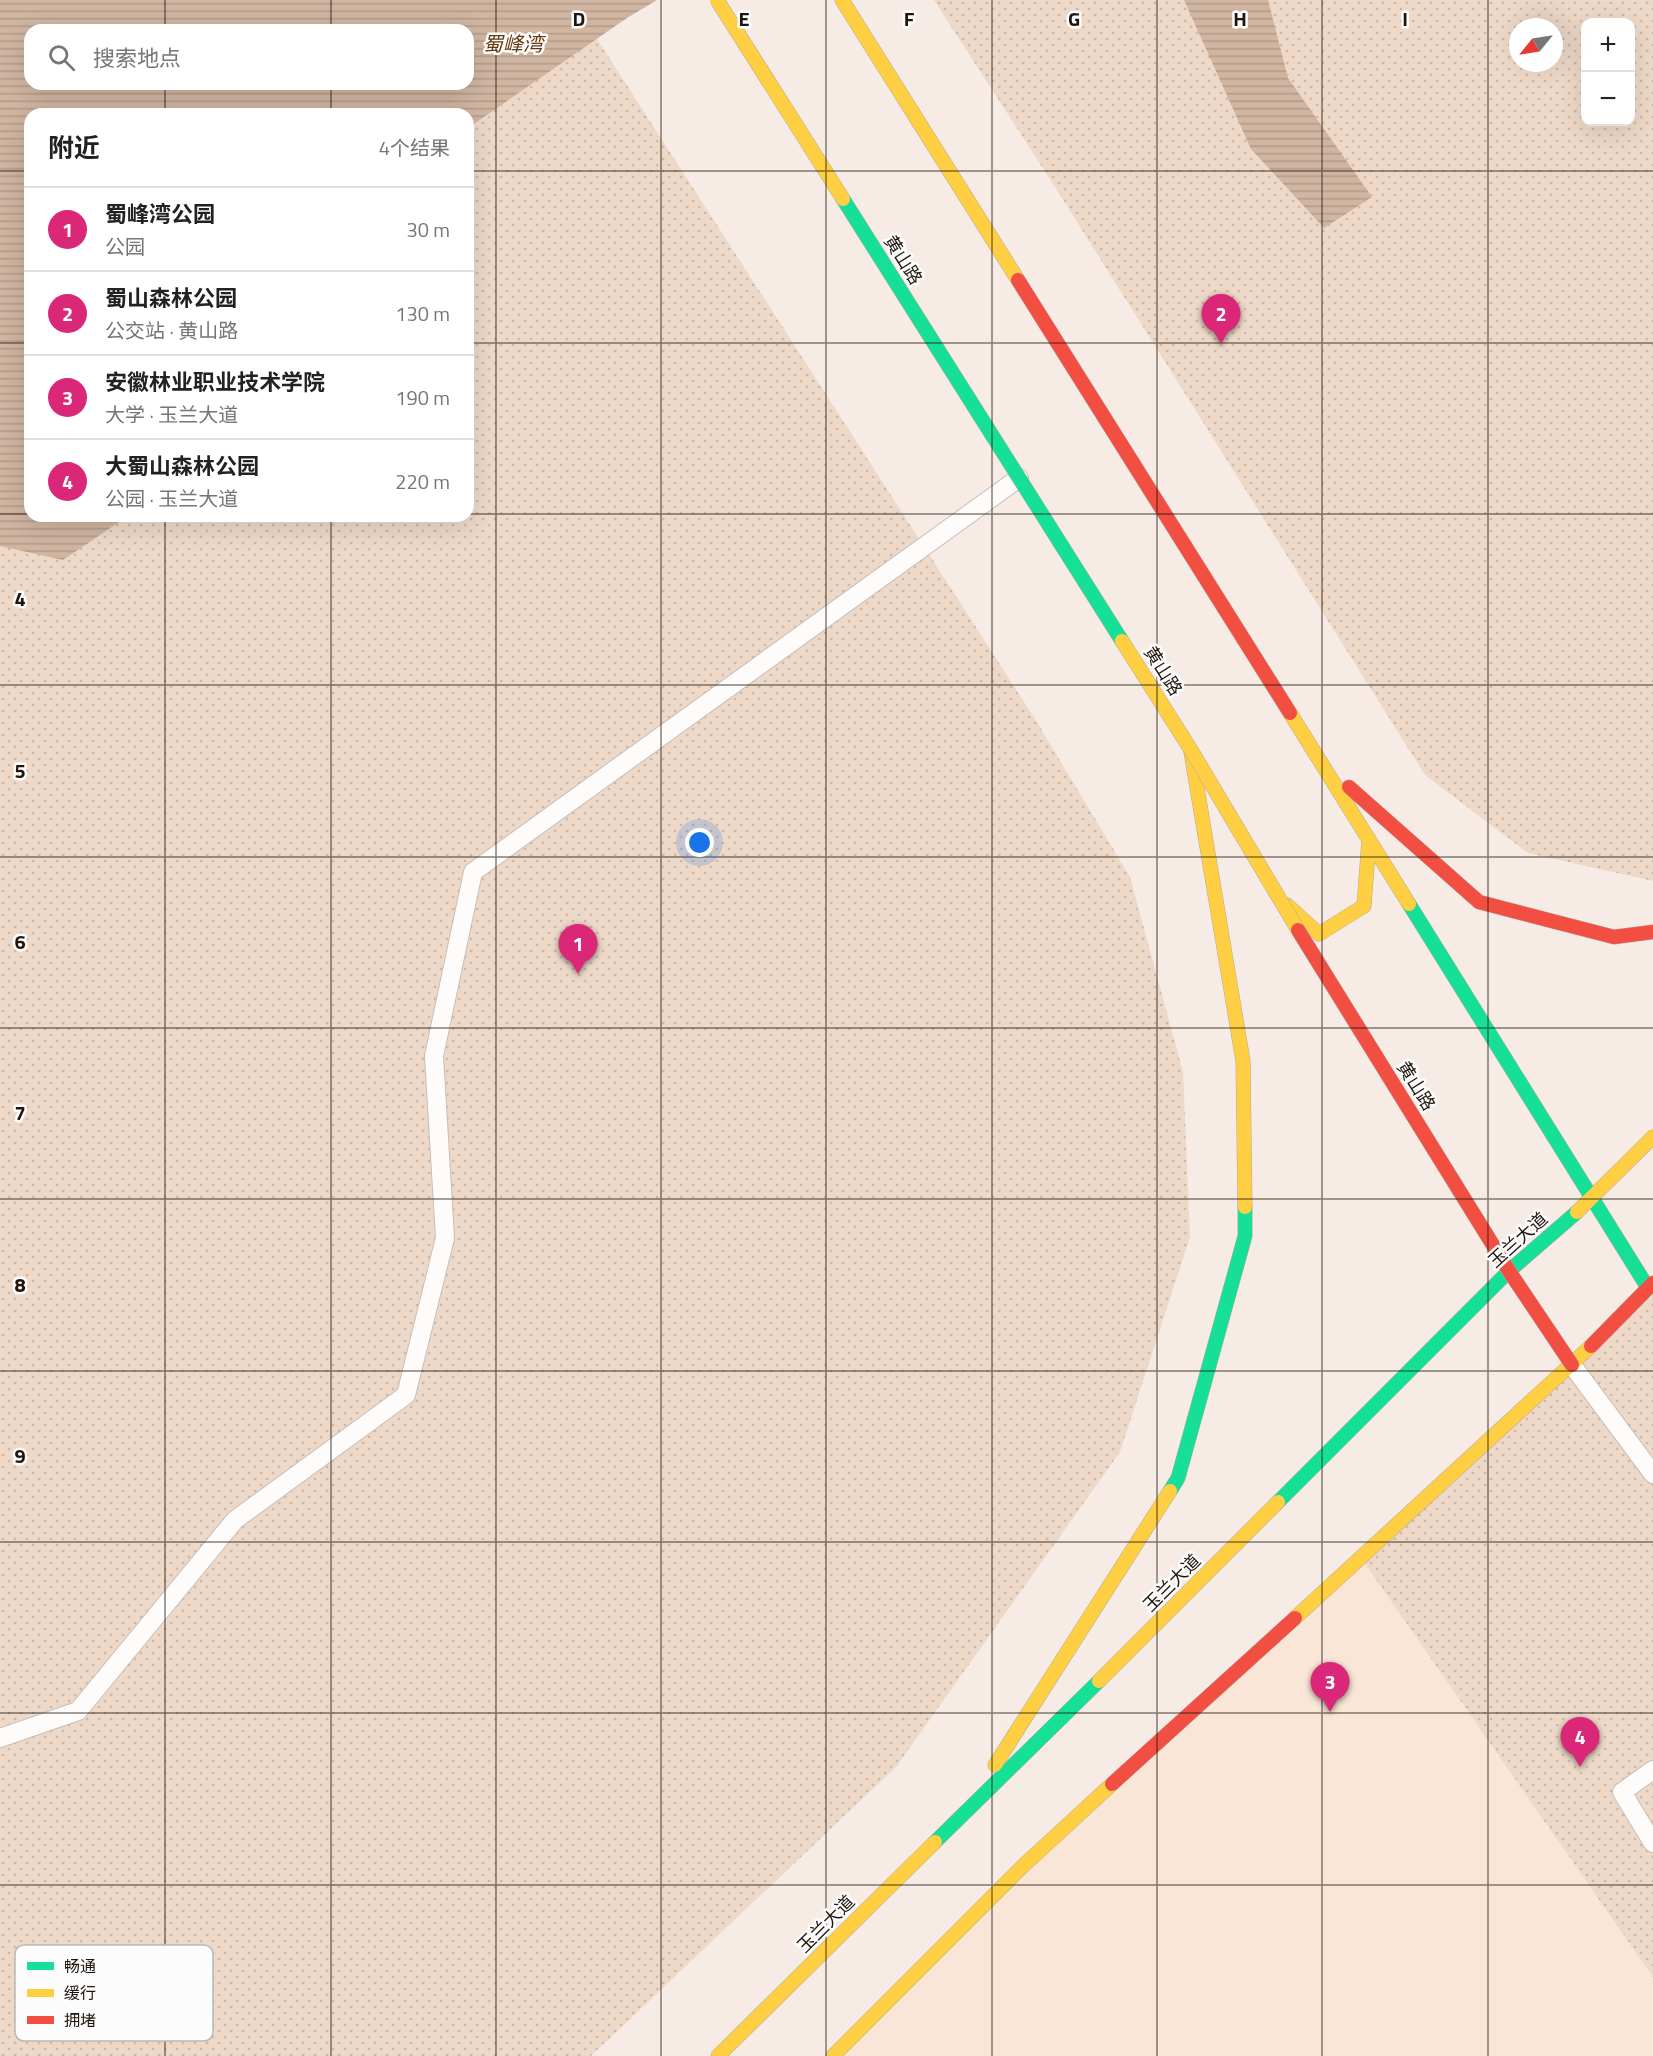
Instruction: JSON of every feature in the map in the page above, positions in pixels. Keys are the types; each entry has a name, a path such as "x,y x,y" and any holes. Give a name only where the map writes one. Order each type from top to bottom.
{"main road":[{"name":"黄山路","path":"717,0 1191,750 1277,896 1509,1271 1572,1365"},
{"path":"833,2056 1023,1866 1572,1365 1651,1286 1593,1198 842,0"},
{"path":"965,1813 1178,1478 1245,1236 1243,1061 1191,750"},
{"path":"1321,762 1479,902 1614,937 1653,932"},
{"path":"1277,896 1319,934 1364,906 1369,839"},
{"name":"玉兰大道","path":"718,2056 1509,1271 1593,1198 1653,1137"}],"lane":[{"path":"0,1738 78,1711 235,1521 406,1395 445,1238 434,1056 473,872 1019,478"},
{"path":"1572,1365 1653,1474"},
{"path":"1653,1770 1622,1792 1653,1843"}],"shaded area":[{"path":"0,0 572,0 1035,719 1130,877 1183,1072 1190,1237 1120,1452 896,1767 591,2056 0,2056"},
{"path":"934,0 1653,0 1653,881 1528,853 1425,775 1055,187"},
{"path":"1653,1283 1653,1977 1361,1558"},
{"path":"1361,1558 1653,1977 1653,2056 833,2056"}],"water":[{"name":"蜀峰湾","path":"0,0 657,0 627,18 474,124 474,108 24,108 24,522 119,522 63,560 0,546"},
{"path":"1184,0 1268,0 1288,78 1372,197 1324,228 1251,149"}],"traffic: fast":[{"path":"843,199 1122,641"},
{"path":"1409,904 1648,1288"},
{"path":"1170,1491 1178,1478 1245,1236 1245,1207"},
{"path":"1278,1502 1509,1271 1577,1212"},
{"path":"935,1842 1099,1681"}],"traffic: slow":[{"path":"717,0 843,199"},
{"path":"842,0 1018,280"},
{"path":"1122,641 1191,750 1298,930"},
{"path":"1290,713 1409,904"},
{"path":"1191,752 1243,1061 1245,1207"},
{"path":"1287,905 1319,934 1364,906 1369,839"},
{"path":"1577,1212 1653,1137"},
{"path":"1295,1618 1591,1346"},
{"path":"995,1765 1170,1491"},
{"path":"1099,1681 1278,1502"},
{"path":"833,2056 1023,1866 1112,1784"},
{"path":"718,2056 935,1842"}],"traffic: jam":[{"path":"1018,280 1290,713"},
{"path":"1349,787 1479,902 1614,937 1653,932"},
{"path":"1298,930 1509,1271 1572,1365"},
{"path":"1591,1346 1653,1283"},
{"path":"1112,1784 1295,1618"}],"place":[{"name":"蜀山森林公园","path":"1221,344"},
{"name":"蜀峰湾公园","path":"578,974"},
{"name":"安徽林业职业技术学院","path":"1330,1712"},
{"name":"大蜀山森林公园","path":"1580,1767"}]}
